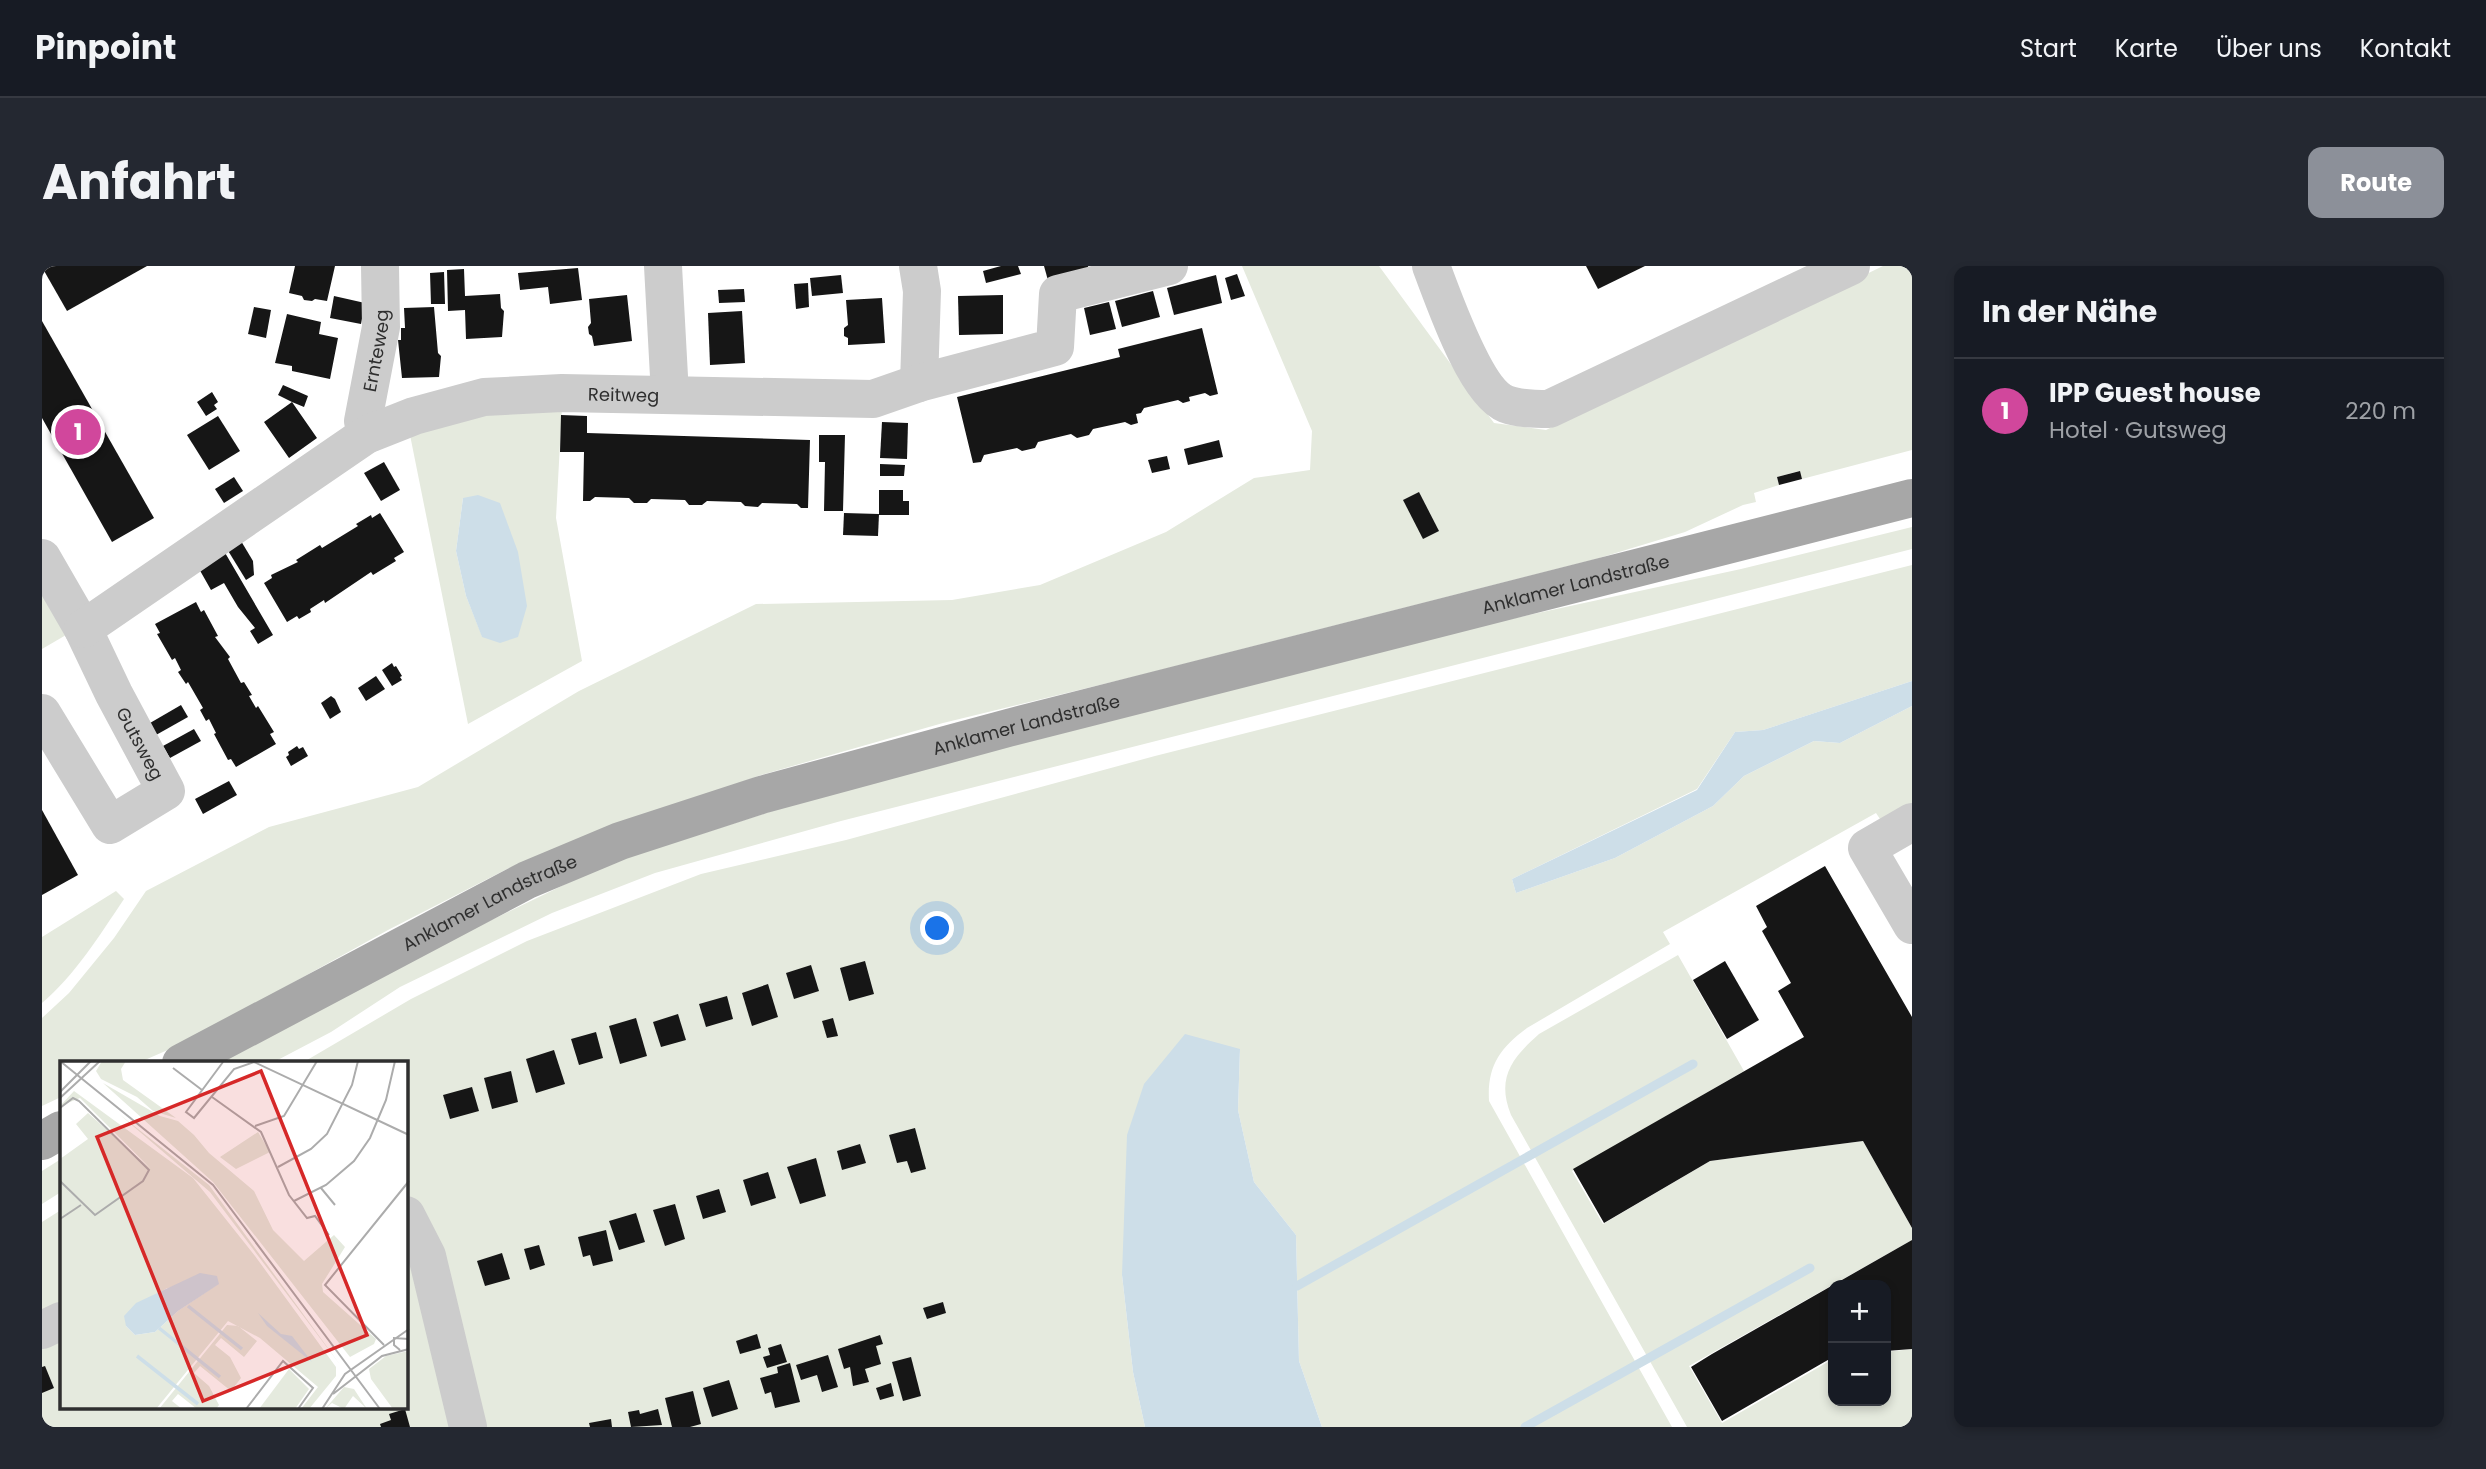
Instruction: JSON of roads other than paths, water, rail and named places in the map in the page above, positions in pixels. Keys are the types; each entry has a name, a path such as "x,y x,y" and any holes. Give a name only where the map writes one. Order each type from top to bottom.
{"main road":[{"name":"Anklamer Landstraße","path":"185,1061 527,880 620,841 696,816 761,795 1175,684 1912,498"},
{"path":"42,1141 60,1131"}],"street":[{"name":"Ernteweg","path":"366,435 363,421 381,327 380,266"},
{"path":"663,266 670,395"},
{"path":"918,266 922,291 919,383"},
{"name":"Reitweg","path":"83,629 366,435 414,416 484,397 562,393 873,399 919,383 1055,347 1058,294 1169,266"},
{"path":"1431,266 1465,352 1486,385 1503,403 1546,409 1851,266"},
{"name":"Gutsweg","path":"42,558 83,629 166,792 110,825 42,713"},
{"path":"1912,822 1867,848 1912,925"},
{"path":"408,1219 427,1256 468,1427"},
{"path":"42,1329 60,1321"}],"waterway":[{"path":"1297,1286 1693,1064"},
{"path":"1525,1427 1810,1268"}],"place":[{"name":"IPP Guest house","path":"78,432"}]}
